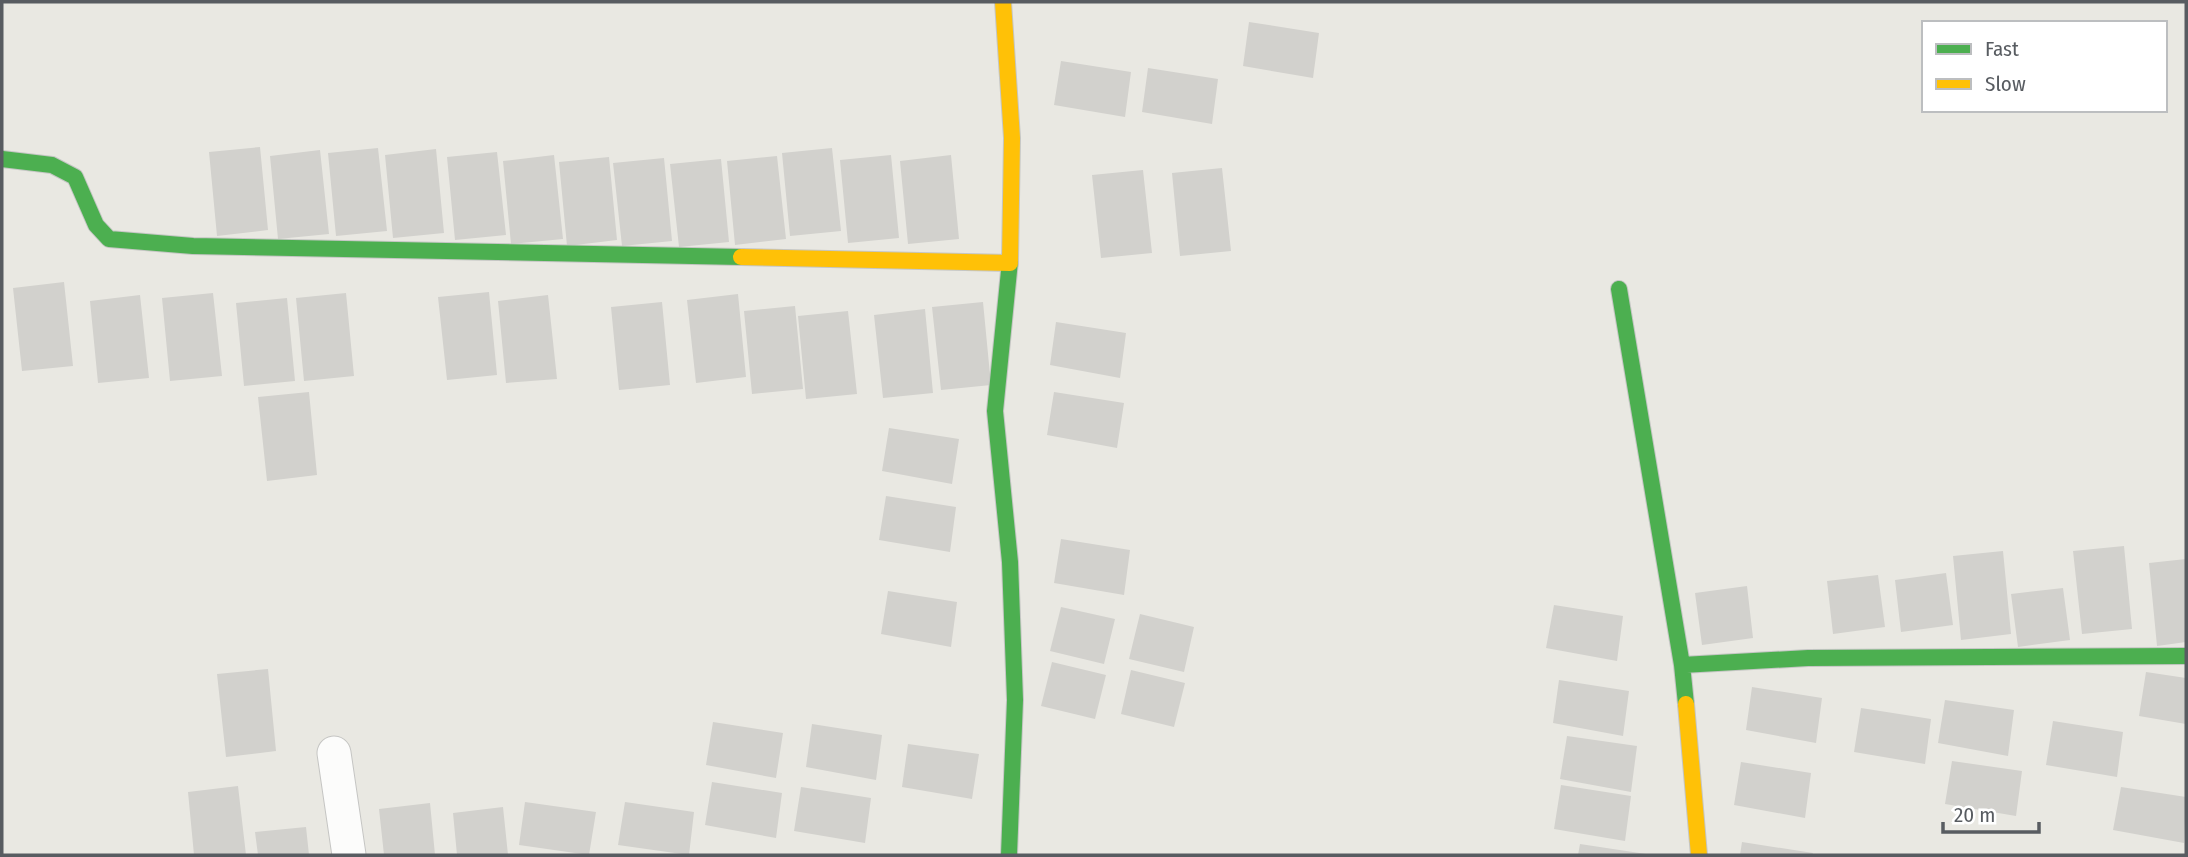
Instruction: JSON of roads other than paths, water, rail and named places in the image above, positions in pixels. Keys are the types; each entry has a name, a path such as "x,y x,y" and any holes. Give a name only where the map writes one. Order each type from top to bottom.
{"street":[{"path":"1003,2 1012,138 1010,263 995,411 1010,562 1015,700 1009,855"},
{"path":"2,159 55,166 71,172 83,190 100,234 109,239 193,246 1010,263"},
{"path":"1619,289 1682,664 1699,855"},
{"path":"1682,664 1808,658 2186,656"},
{"path":"334,753 349,855"}]}
